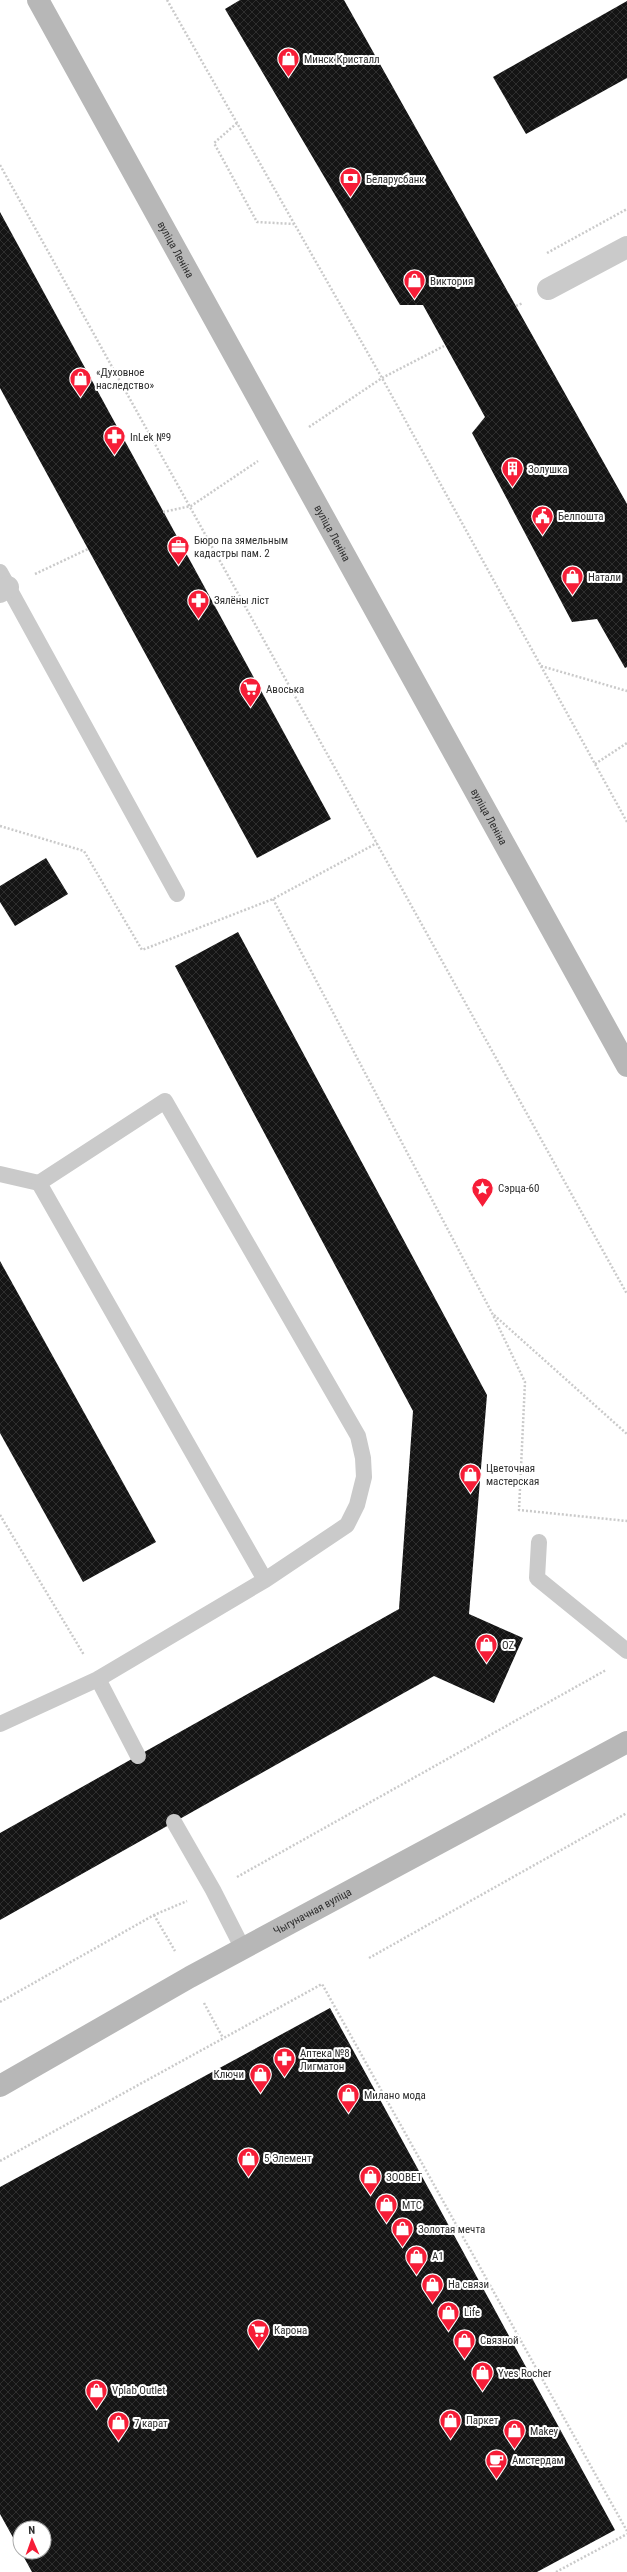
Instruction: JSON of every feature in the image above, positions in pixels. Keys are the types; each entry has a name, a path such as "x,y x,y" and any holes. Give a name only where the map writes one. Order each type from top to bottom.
{"main road":[{"name":"вуліца Леніна","path":"38,0 627,1066"},
{"name":"Чыгуначная вуліца","path":"0,2086 243,1949 627,1742"}],"street":[{"path":"548,289 627,247"}],"lane":[{"path":"3,584 177,894"},
{"path":"0,1174 39,1183 165,1101 358,1436 363,1458 364,1477 357,1505 347,1525 265,1580 98,1679 0,1724"},
{"path":"39,1183 265,1580"},
{"path":"539,1542 538,1578 627,1651"},
{"path":"98,1679 138,1756"},
{"path":"174,1822 213,1890 243,1949"}],"path":[{"path":"167,0 382,378 627,822"},
{"path":"237,123 214,143 253,215 257,222 294,224"},
{"path":"0,165 191,506 627,1294"},
{"path":"539,257 627,209"},
{"path":"382,378 444,346"},
{"path":"163,512 191,506"},
{"path":"3,584 88,549"},
{"path":"541,666 627,691"},
{"path":"595,764 627,742"},
{"path":"0,826 84,851 142,950 273,899 377,843"},
{"path":"273,899 492,1313 525,1382 519,1510 627,1521"},
{"path":"492,1313 627,1434"},
{"path":"0,1515 98,1679"},
{"path":"0,2002 154,1915 213,1890 613,1666"},
{"path":"369,1958 627,1813"},
{"path":"0,2161 322,1984 627,2531"},
{"path":"556,2572 627,2534"}],"building":[{"path":"240,0 344,0 627,504 627,667 625,668 597,619 572,622 472,433 485,417 423,305 400,305 225,9"},
{"path":"627,1 627,78 526,134 493,77"},
{"path":"0,212 331,819 257,858 0,388"},
{"path":"46,858 68,894 15,926 0,902 0,886"},
{"path":"238,932 487,1395 469,1614 523,1638 494,1703 434,1676 0,1920 0,1833 399,1609 413,1411 175,966"},
{"path":"0,1261 156,1542 83,1582 0,1433"},
{"name":"Карона","path":"330,2008 615,2530 537,2572 32,2572 25,2560 52,2560 52,2520 12,2520 12,2536 0,2514 0,2187"}],"place":[{"name":"Минск Кристалл","path":"289,78"},
{"name":"Беларусбанк","path":"351,198"},
{"name":"Виктория","path":"415,300"},
{"name":"«Духовное наследство»","path":"81,398"},
{"name":"InLek №9","path":"115,456"},
{"name":"Золушка","path":"513,488"},
{"name":"Белпошта","path":"542,536"},
{"name":"Бюро па зямельным кадастры пам. 2","path":"179,566"},
{"name":"Натали","path":"573,596"},
{"name":"Зялёны ліст","path":"199,620"},
{"name":"Авоська","path":"250,708"},
{"name":"Сэрца-60","path":"483,1208"},
{"name":"Цветочная мастерская","path":"470,1494"},
{"name":"OZ","path":"487,1664"},
{"name":"Аптека №8 Лигматон","path":"285,2078"},
{"name":"Ключи","path":"260,2094"},
{"name":"Милано мода","path":"348,2114"},
{"name":"5 Элемент","path":"249,2178"},
{"name":"ЗООВЕТ","path":"370,2196"},
{"name":"МТС","path":"386,2224"},
{"name":"Золотая мечта","path":"402,2248"},
{"name":"A1","path":"417,2276"},
{"name":"На связи","path":"432,2304"},
{"name":"Life","path":"448,2332"},
{"name":"Карона","path":"258,2350"},
{"name":"Связной","path":"464,2360"},
{"name":"Yves Rocher","path":"482,2392"},
{"name":"Vplab Outlet","path":"97,2410"},
{"name":"Паркет","path":"451,2440"},
{"name":"7 карат","path":"118,2442"},
{"name":"Makey","path":"515,2450"},
{"name":"Амстердам","path":"496,2480"}]}
